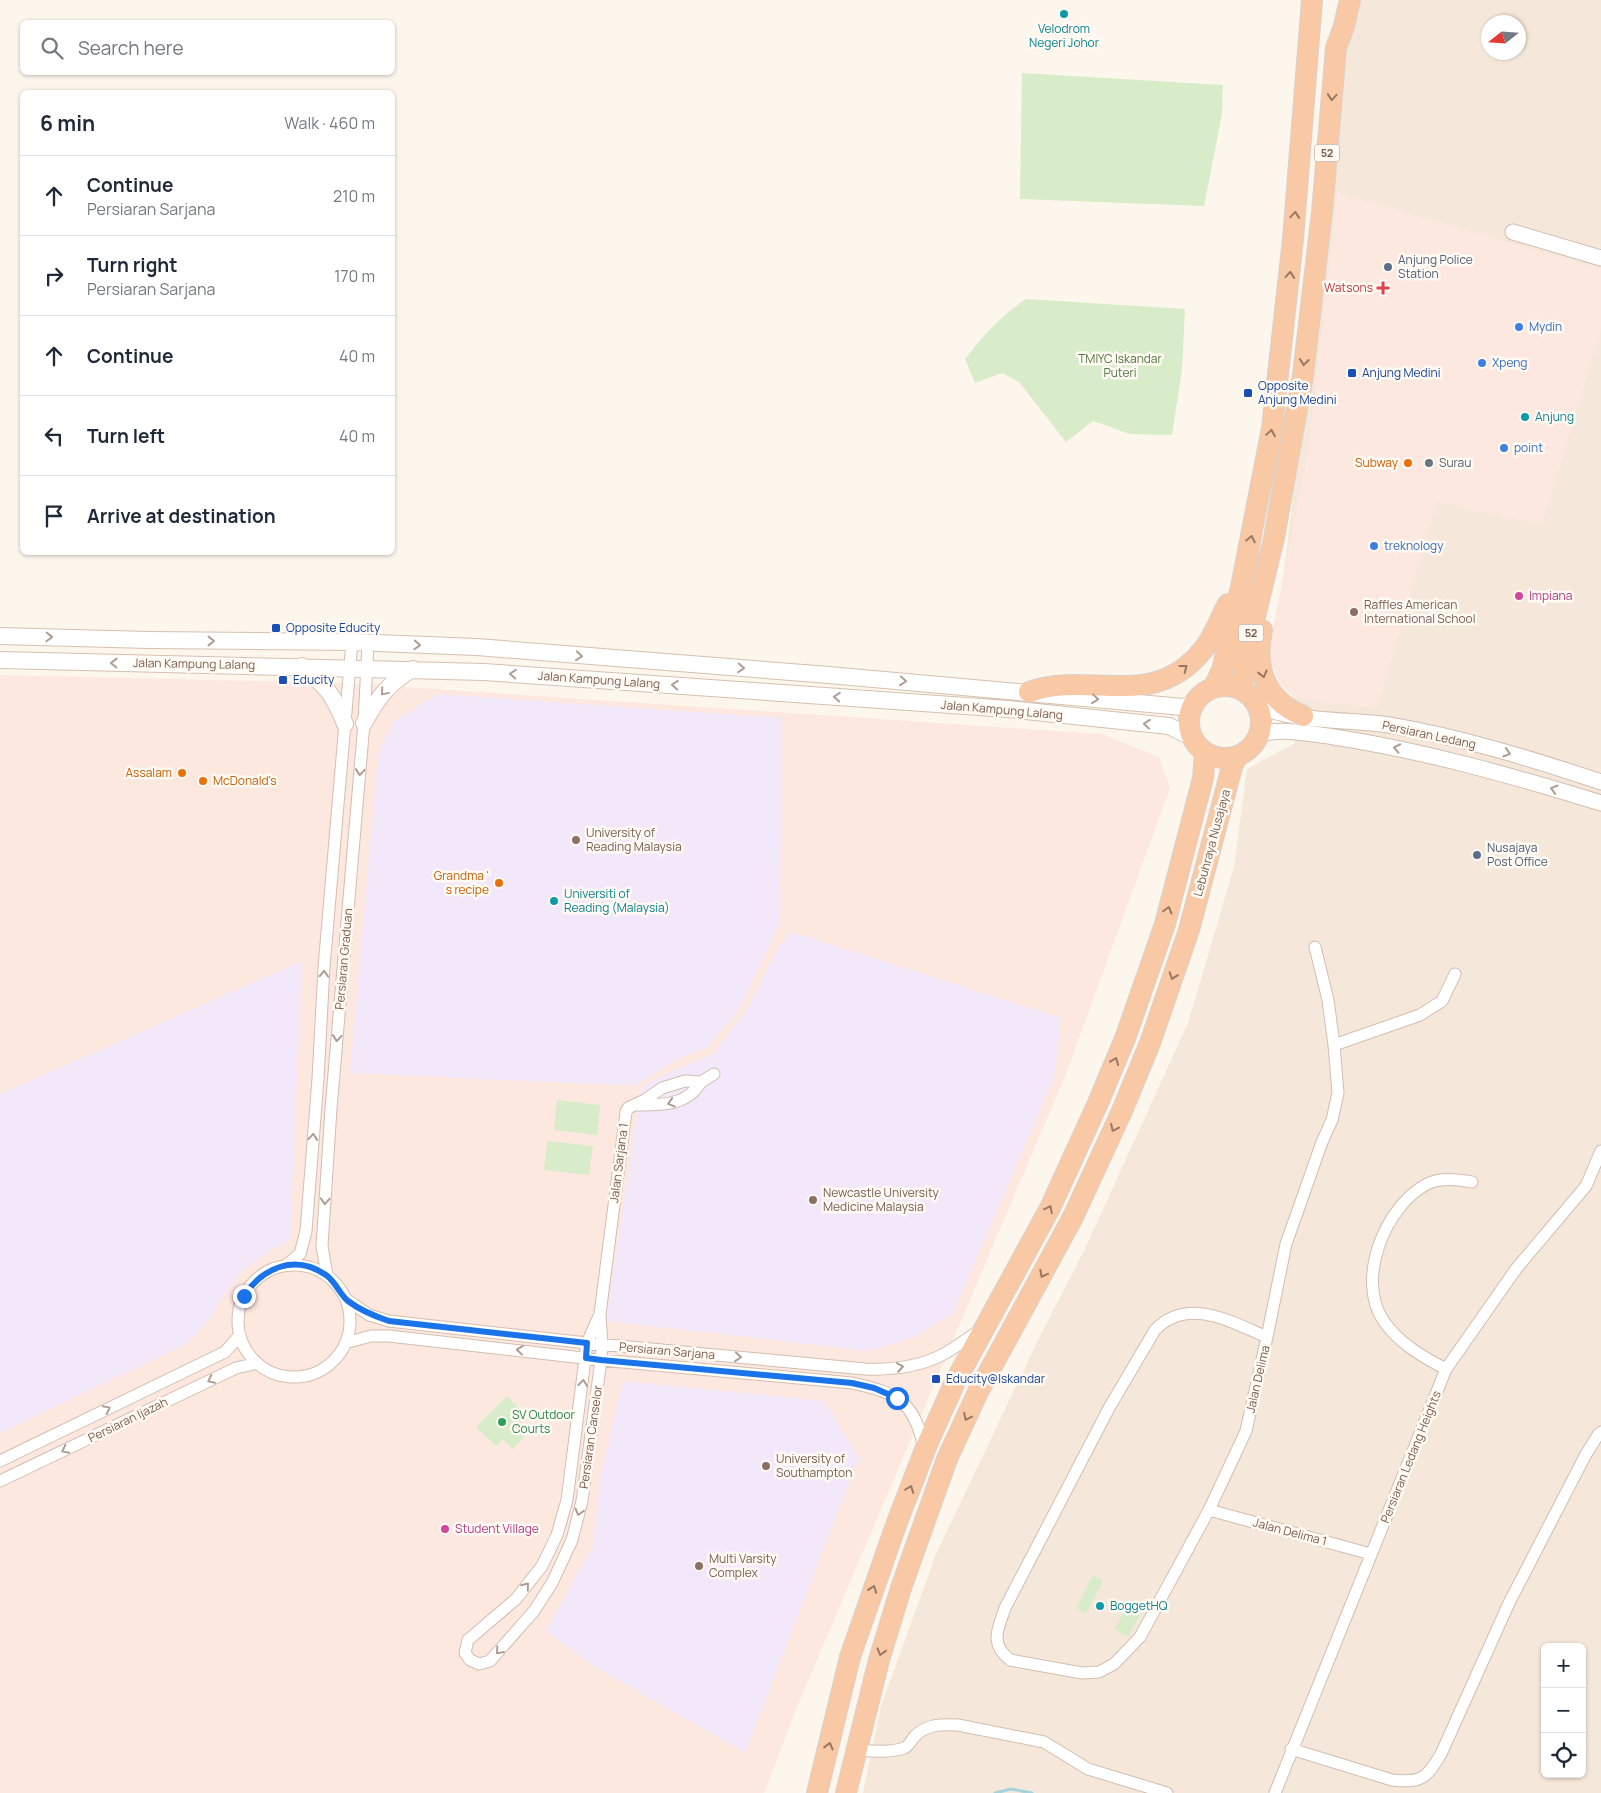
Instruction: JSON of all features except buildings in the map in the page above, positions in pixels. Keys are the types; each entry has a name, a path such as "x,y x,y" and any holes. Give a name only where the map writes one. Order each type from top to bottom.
{"highway":[{"path":"1300,0 1300,14 1310,38"},
{"name":"52","path":"1214,688 1222,670 1241,587 1274,418 1288,293 1312,0"},
{"name":"52","path":"1250,698 1242,683 1244,662 1283,491 1303,375 1322,212 1336,48 1337,0"},
{"path":"1336,48 1344,26 1350,0"},
{"path":"1265,574 1268,589 1260,647 1262,674 1274,695 1287,707 1304,716"},
{"path":"1029,692 1044,687 1068,685 1128,686 1150,683 1170,677 1186,667 1202,652 1216,632 1225,610 1241,587"},
{"path":"817,1793 850,1657 879,1571 924,1452 955,1382 1050,1208 1098,1103 1126,1036 1165,924 1203,778 1199,745 1189,723 1193,704 1200,696 1214,688 1227,686 1235,687 1250,698 1260,713 1261,720 1258,735 1250,748 1237,756 1223,758 1215,757 1199,745"},
{"name":"Lebuhraya Nusajaya","path":"846,1793 879,1660 901,1588 948,1459 978,1392 1073,1217 1118,1120 1150,1043 1189,930 1232,767 1237,756"}],"main road":[{"name":"Jalan Kampung Lalang","path":"0,636 149,640 360,642 477,648 1029,692 1148,705 1183,707 1193,704"},
{"name":"Jalan Kampung Lalang","path":"0,660 494,672 1008,709 1169,726 1199,745"},
{"path":"302,666 324,684 332,694 345,724"},
{"path":"364,723 374,704 387,687 413,669"}],"street":[{"path":"1513,232 1601,258"},
{"name":"Persiaran Graduan","path":"327,1275 322,1246 330,1118 364,723 359,668 360,642"},
{"name":"Persiaran Graduan","path":"286,1265 300,1254 306,1231 325,957 345,724 359,668 360,642"},
{"name":"Persiaran Ledang","path":"1250,698 1273,711 1388,725 1460,740 1601,782"},
{"name":"Persiaran Ledang","path":"1258,735 1274,732 1309,734 1376,743 1476,766 1601,803"},
{"path":"343,748 361,751"},
{"path":"1267,1337 1286,1244 1322,1142 1332,1120 1338,1093 1328,1000 1315,947"},
{"path":"1334,1045 1420,1015 1442,1001 1455,974"},
{"name":"Jalan Sarjana 1","path":"600,1314 626,1112 632,1105 662,1088 685,1081 701,1082 714,1074"},
{"path":"632,1105 661,1106 684,1099 693,1094 701,1082"},
{"name":"Persiaran Ledang Heights","path":"1275,1793 1291,1749 1446,1368 1516,1269 1586,1186 1601,1151"},
{"path":"1446,1368 1425,1358 1398,1338 1383,1320 1375,1299 1373,1276 1377,1253 1388,1223 1406,1199 1427,1184 1453,1179 1472,1182"},
{"path":"286,1265 314,1268 327,1275 338,1286 346,1300 350,1314 350,1329 345,1343 336,1358 322,1370 306,1376 289,1377 272,1372 257,1362 246,1350 240,1335 238,1322 240,1308 248,1290 261,1275 286,1265"},
{"name":"Persiaran Sarjana","path":"346,1300 369,1315 389,1321 602,1345 877,1369 909,1366 933,1359 952,1350 984,1328"},
{"name":"Jalan Delima","path":"1190,1312 1216,1316 1267,1337 1246,1430 1209,1510 1140,1637 1114,1664 1099,1672 1082,1673 1010,1660 1002,1654 997,1645 996,1635 1005,1608 1109,1408 1155,1330 1164,1321 1190,1312"},
{"name":"Persiaran Canselor","path":"600,1314 601,1360 582,1501 572,1540 552,1584 534,1610 490,1661 479,1664 470,1660 465,1653 468,1640 516,1599 542,1566 557,1535 568,1500 587,1343 600,1314"},
{"name":"Persiaran Ijazah","path":"0,1461 226,1352 240,1335"},
{"name":"Persiaran Sarjana","path":"345,1343 370,1336 389,1336 601,1360 843,1382 874,1388 891,1394 904,1403 912,1412 918,1426 924,1452"},
{"name":"Persiaran Ijazah","path":"0,1481 236,1368 257,1362"},
{"path":"1291,1749 1392,1780 1408,1782 1422,1778 1431,1771 1441,1754 1509,1603 1585,1456 1601,1432"},
{"name":"Jalan Delima 1","path":"1209,1510 1371,1554"},
{"path":"856,1750 877,1751 906,1748 923,1730 945,1724 958,1725 1044,1742 1088,1769 1168,1793"}],"shaded area":[{"path":"1353,0 1601,0 1601,1793 863,1793 881,1706 936,1554 1039,1338 1084,1251 1188,1023 1234,867 1247,769 1295,743 1295,698 1281,685 1268,653 1282,587"},
{"path":"1338,193 1601,269 1601,329 1542,525 1437,502 1377,709 1295,698 1281,685 1268,653 1307,458"},
{"path":"0,675 347,683 1101,734 1159,757 1170,788 1066,1074 797,1707 764,1793 0,1793"},
{"name":"University of Reading Malaysia","path":"438,694 782,718 780,923 741,1006 708,1047 675,1060 635,1086 350,1073 378,756 385,737 395,721"},
{"name":"Newcastle University Medicine Malaysia","path":"792,932 1061,1018 1054,1078 953,1313 913,1338 868,1351 606,1321 641,1088 661,1076 713,1054 748,1008 777,949"},
{"path":"302,961 290,1241 272,1249 242,1271 223,1296 211,1318 186,1344 0,1433 0,1094"},
{"name":"Multi Varsity Complex","path":"623,1381 824,1401 859,1457 745,1753 592,1665 546,1631 593,1545 600,1480"}],"green space":[{"path":"1022,73 1223,85 1222,114 1204,206 1020,199"},
{"name":"TMIYC Iskandar Puteri","path":"1026,299 1185,309 1182,370 1172,435 1130,434 1093,421 1066,442 1019,382 1002,373 975,383 965,359 993,326"},
{"path":"557,1100 600,1105 597,1135 554,1130"},
{"path":"547,1141 593,1146 589,1175 544,1170"},
{"name":"SV Outdoor Courts","path":"507,1396 527,1416 515,1428 524,1437 513,1449 503,1440 496,1446 476,1427"},
{"path":"1093,1575 1103,1581 1086,1614 1076,1608"},
{"path":"1126,1607 1140,1615 1128,1637 1115,1629"}],"waterway":[{"path":"995,1793 1011,1789 1032,1793"}],"place":[{"name":"Velodrom Negeri Johor","path":"1064,14"},
{"name":"Anjung Police Station","path":"1388,267"},
{"name":"Watsons","path":"1383,288"},
{"name":"Mydin","path":"1519,327"},
{"name":"Xpeng","path":"1482,363"},
{"name":"Anjung Medini","path":"1352,373"},
{"name":"Opposite Anjung Medini","path":"1248,393"},
{"name":"Anjung","path":"1525,417"},
{"name":"point","path":"1504,448"},
{"name":"Subway","path":"1408,463"},
{"name":"Surau","path":"1429,463"},
{"name":"treknology","path":"1374,546"},
{"name":"Impiana","path":"1519,596"},
{"name":"Raffles American International School","path":"1354,612"},
{"name":"Opposite Educity","path":"276,628"},
{"name":"Educity","path":"283,680"},
{"name":"Assalam","path":"182,773"},
{"name":"McDonald's","path":"203,781"},
{"name":"University of Reading Malaysia","path":"576,840"},
{"name":"Nusajaya Post Office","path":"1477,855"},
{"name":"Grandma ' s recipe","path":"499,883"},
{"name":"Universiti of Reading (Malaysia)","path":"554,901"},
{"name":"Newcastle University Medicine Malaysia","path":"813,1200"},
{"name":"Educity@Iskandar","path":"936,1379"},
{"name":"SV Outdoor Courts","path":"502,1422"},
{"name":"University of Southampton","path":"766,1466"},
{"name":"Student Village","path":"445,1529"},
{"name":"Multi Varsity Complex","path":"699,1566"},
{"name":"BoggetHQ","path":"1100,1606"}],"route":[{"path":"244,1296 251,1284 261,1275 286,1265 300,1265 314,1268 327,1275 338,1286 346,1300 369,1315 389,1321 587,1343 586,1358 852,1383 884,1391 897,1398"}]}
